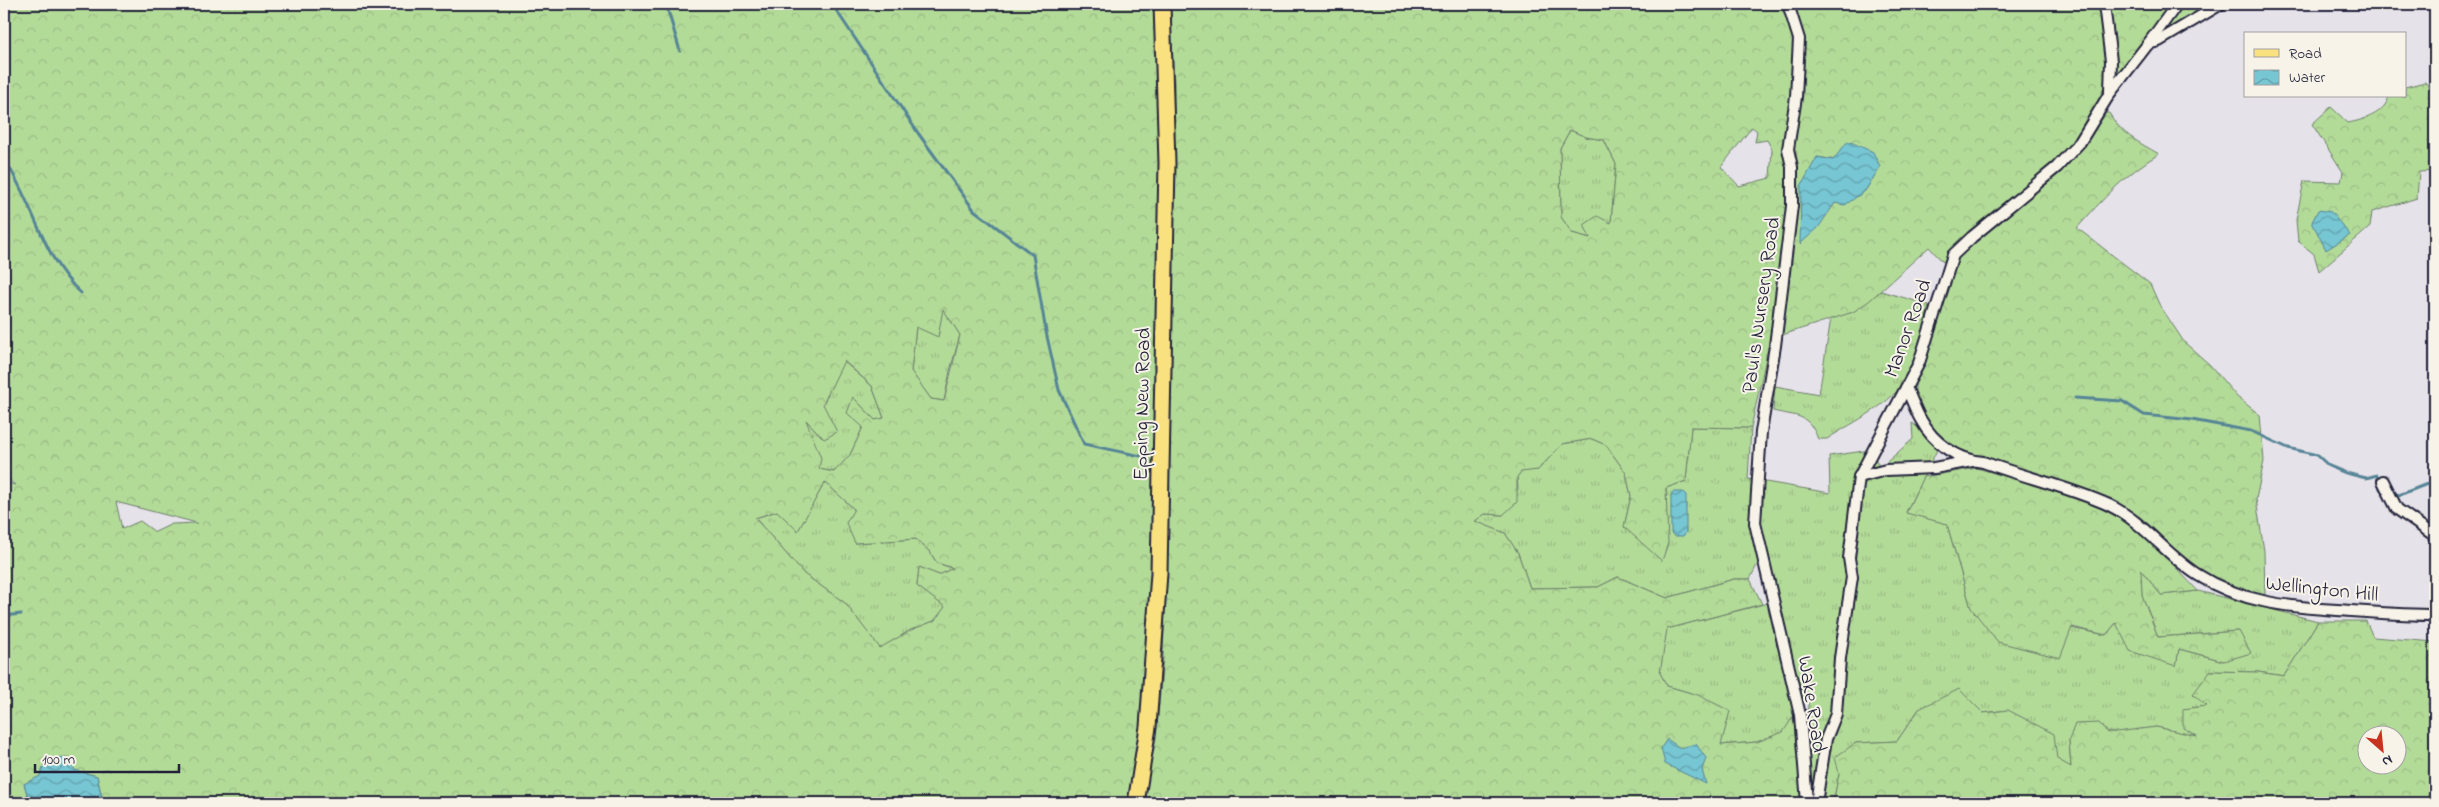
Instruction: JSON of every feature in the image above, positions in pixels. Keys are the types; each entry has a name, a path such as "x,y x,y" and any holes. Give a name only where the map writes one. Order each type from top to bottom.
{"main road":[{"name":"Epping New Road","path":"1136,803 1148,727 1159,573 1167,163 1162,4"}],"street":[{"name":"Paul's Nursery Road","path":"1775,612 1756,523 1762,432 1775,346 1792,206 1792,167 1788,149 1796,97 1799,39 1788,4"},
{"path":"2104,4 2111,61 2110,93"},
{"path":"2148,44 2178,4"},
{"name":"Manor Road","path":"1816,803 1826,739 1836,714 1840,658 1852,577 1849,558 1859,477 1919,363 1953,256 1972,237 2057,167 2080,142 2110,93 2148,44 2159,41 2221,4"},
{"name":"Wellington Hill","path":"1906,388 1921,420 1929,432 1949,450 1972,461"},
{"name":"Wellington Hill","path":"1859,477 1886,470 1934,468 1972,461 1983,462 2108,505 2134,519 2181,564 2200,577 2261,602 2300,608 2435,615"},
{"path":"2384,481 2397,509 2435,536"},
{"name":"Wake Road","path":"1775,612 1782,634 1800,715 1807,803"}],"green space":[{"path":"4,4 1155,4 1161,213 1149,649 1142,729 1127,803 103,803 97,776 77,772 60,772 42,776 24,784 30,803 4,803 4,482 15,485 4,476","holes":["943,309 960,335 944,401 931,399 911,371 916,327 938,337","844,361 872,386 884,418 875,420 853,397 847,413 863,427 850,455 834,472 819,469 821,458 806,420 824,439 837,432 823,404","825,482 854,509 846,523 855,543 916,539 930,552 937,563 953,568 939,575 919,567 917,586 945,607 934,621 911,630 880,648 845,603 804,574 755,518 777,511 798,531","116,502 197,523 172,524 155,532 140,521 122,529"]},
{"path":"1170,4 2100,4 2106,52 2104,87 2093,115 2073,150 1949,254 1943,262 1929,247 1869,301 1853,312 1770,339 1751,428 1691,427 1686,481 1666,488 1668,543 1662,561 1624,527 1631,496 1626,473 1606,445 1592,439 1562,444 1538,470 1521,472 1517,477 1517,502 1503,515 1485,514 1475,521 1505,533 1518,553 1530,588 1598,587 1618,577 1667,598 1734,579 1750,579 1762,604 1667,629 1660,673 1667,686 1698,695 1730,711 1721,745 1757,742 1783,732 1793,717 1801,763 1802,803 1143,803 1156,738 1163,658 1168,504 1174,84","holes":["1752,127 1757,131 1755,142 1767,140 1772,149 1770,178 1739,186 1721,167","1570,130 1586,137 1604,140 1616,164 1611,223 1597,216 1584,225 1590,238 1572,233 1561,217 1560,148","1817,157 1880,167 1865,191 1835,203 1830,209"]},
{"path":"2108,4 2173,4 2154,31 2114,79"},
{"path":"2181,4 2216,4 2158,37"},
{"path":"2425,82 2435,94 2435,171 2419,172 2417,198 2372,212 2370,227 2319,271 2314,254 2298,241 2296,220 2304,181 2341,182 2343,172 2312,124 2331,107 2348,123 2367,118 2378,112 2388,98 2406,98 2406,87"},
{"path":"2109,113 2119,127 2131,137 2159,154 2125,178 2077,228 2150,284 2159,304 2184,342 2210,365 2237,397 2260,415 2264,461 2256,499 2264,551 2265,598 2226,586 2200,574 2126,511 1963,453 1943,444 1929,428 1917,405 1915,381 1924,363 1956,261 1967,246 2068,165 2085,143 2101,115"},
{"path":"1570,130 1586,137 1604,140 1616,164 1611,223 1584,225 1591,238 1572,233 1561,217 1560,148"},
{"path":"1881,291 1929,305 1922,341 1913,368 1901,387 1872,412 1827,439 1818,439 1806,420 1773,411 1775,386 1819,394 1831,318 1853,312"},
{"path":"943,308 960,335 944,401 931,399 911,372 916,327"},
{"path":"843,361 872,386 884,418 875,420 854,398 863,427 850,455 835,472 818,469 805,419 824,439 823,404"},
{"path":"1912,423 1940,444 1906,512 1947,524 1971,608 2106,635 2116,623 2176,666 2179,649 2224,661 2239,631 2158,637 2142,595 2140,569 2161,595 2198,591 2318,621 2284,676 2258,672 2210,671 2206,707 2183,709 2200,737 2156,727 2069,740 2071,768 2057,759 2008,710 1983,713 1919,709 1897,741 1856,743 1839,774 1833,803 1805,803 1801,757 1810,691 1784,732 1757,742 1720,745 1698,695 1667,686 1660,673 1666,629 1772,602 1758,563 1750,579 1734,579 1667,598 1618,577 1598,587 1530,588 1518,553 1505,533 1474,521 1485,514 1503,515 1518,489 1517,477 1521,471 1538,470 1562,444 1592,439 1606,445 1626,473 1631,496 1624,527 1666,509 1666,488 1686,481 1691,427 1751,428 1748,479 1830,493 1829,456 1871,450 1880,468 1913,439"},
{"path":"1977,468 2050,489 2086,502 2120,519 2151,543 2198,591 2161,595 2141,570 2142,595 2158,637 2239,631 2251,653 2224,661 2179,649 2176,666 2130,651 2116,623 2106,635 2072,627 2060,658 1998,642 1971,608 1947,524 1906,513 1923,477"},
{"path":"825,482 854,509 855,543 916,539 930,552 937,563 954,569 939,575 919,568 917,586 946,607 934,621 911,630 880,649 845,603 804,574 755,518 777,511 798,530"},
{"path":"2318,621 2366,621 2373,637 2435,642 2435,803 1833,803 1839,774 1835,757 1856,743 1897,741 1919,709 1959,689 1983,713 2008,710 2054,734 2057,759 2071,767 2069,740 2075,724 2099,723 2108,733 2156,727 2197,736 2183,728 2183,709 2206,706 2193,694 2210,671 2258,672 2284,676"}],"water":[{"path":"1848,141 1873,152 1880,167 1865,191 1845,205 1835,203 1818,228 1800,244 1801,186 1817,157 1833,160"},
{"path":"2318,210 2331,212 2350,235 2326,250 2312,222"},
{"path":"1673,492 1683,492 1686,495 1686,533 1683,536 1674,536 1671,533 1671,495"},
{"path":"1667,739 1680,748 1696,744 1706,758 1702,770 1706,784 1665,764 1661,748"},
{"path":"66,758 75,770 97,776 103,803 30,803 24,784 40,776 46,760"}],"waterway":[{"path":"666,4 680,51"},
{"path":"832,4 918,133 974,210 1033,255 1046,332 1059,390 1084,444 1141,456"},
{"path":"4,159 23,193 47,246 68,279 81,293"},
{"path":"2075,398 2122,401 2144,415 2192,420 2251,431 2288,448 2317,455 2329,466 2346,473 2366,478 2377,475 2380,489 2385,490"},
{"path":"2393,493 2399,495 2435,481"},
{"path":"4,616 21,614"}]}
